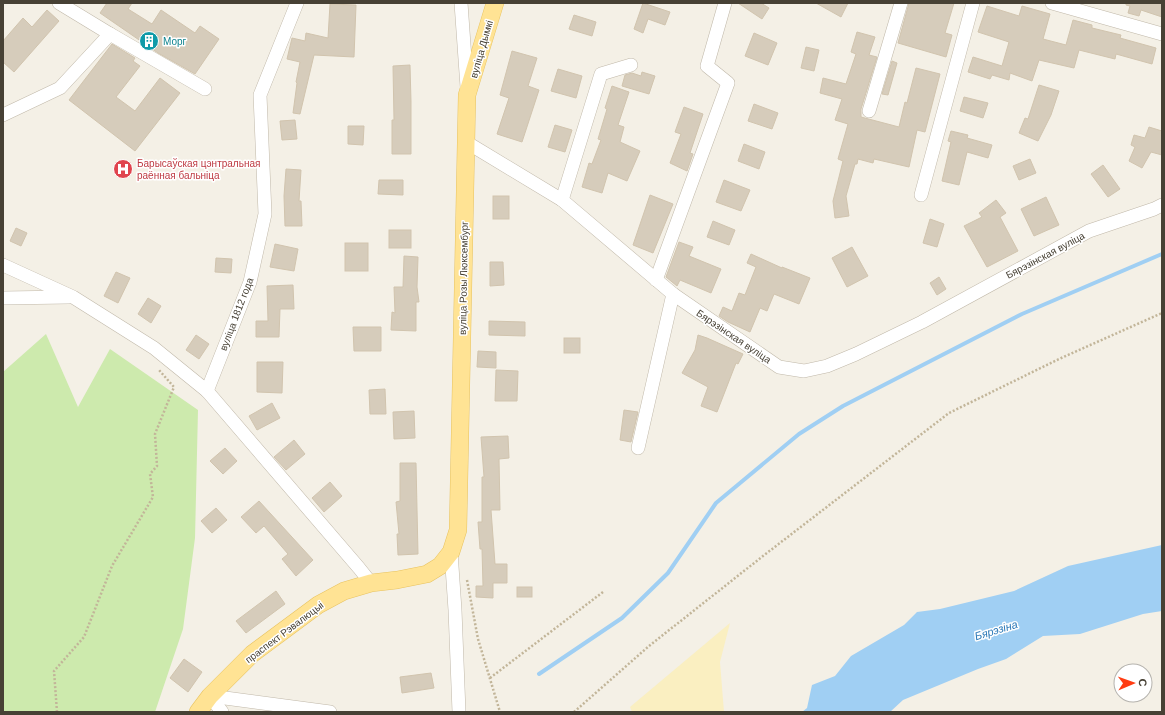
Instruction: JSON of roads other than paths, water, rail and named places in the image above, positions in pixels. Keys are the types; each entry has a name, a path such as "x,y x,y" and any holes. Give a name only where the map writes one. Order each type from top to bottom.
{"main road":[{"name":"вуліца Дымкі","path":"468,95 495,3"},
{"name":"вуліца Розы Люксембург","path":"451,552 458,530 468,95"},
{"name":"праспект Рэвалюцыі","path":"198,712 210,696 252,654 318,605 344,591 371,583 427,574 440,566 451,552"}],"street":[{"path":"59,3 205,89"},
{"name":"вуліца 1812 года","path":"207,391 250,282 265,214 260,95 297,3"},
{"name":"вуліца Розы Люксембург","path":"461,3 468,95"},
{"path":"656,280 728,83 707,66 725,3"},
{"path":"869,111 901,3"},
{"path":"921,195 973,3"},
{"path":"1052,3 1162,34"},
{"path":"3,115 60,88 110,34"},
{"path":"562,200 601,74 631,65"},
{"name":"Бярэзінская вуліца","path":"466,142 562,200 673,294 779,367 804,371 827,366 856,354 922,322 1089,231 1162,205"},
{"path":"3,265 73,297 154,348 207,391 371,583"},
{"path":"638,448 673,294"},
{"path":"3,298 73,297"},
{"path":"451,552 459,712"},
{"path":"210,696 222,712"},
{"path":"210,696 330,712"}],"water":[{"name":"Бярэзіна","path":"1162,545 1162,611 1143,614 1080,634 1043,636 1006,659 903,700 890,712 802,712 807,708 812,685 835,676 851,656 904,625 917,612 940,609 1014,591 1068,566"}],"waterway":[{"path":"539,674 622,618 668,573 716,503 799,434 843,406 1022,314 1162,254"}],"place":[{"name":"Морг","path":"149,41"},
{"name":"Барысаўская цэнтральная раённая бальніца","path":"123,169"}]}
